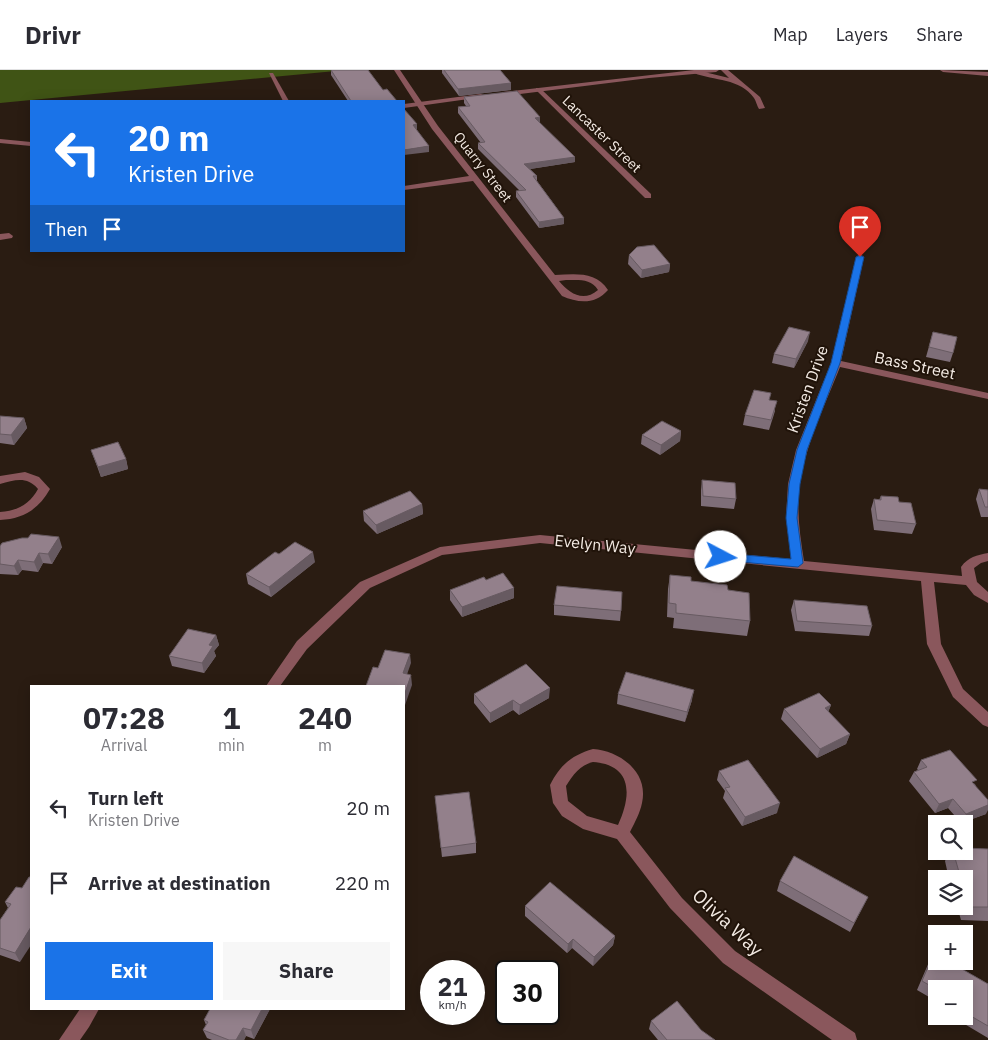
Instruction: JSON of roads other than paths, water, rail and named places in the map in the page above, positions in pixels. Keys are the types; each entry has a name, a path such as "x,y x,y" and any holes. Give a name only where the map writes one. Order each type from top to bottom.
{"street":[{"name":"Quarry Street","path":"397,70 418,104 474,178 553,278 566,294 576,299 598,296 603,290 601,283 595,280 553,278"},
{"path":"495,95 716,70"},
{"path":"724,70 758,98 761,108"},
{"path":"943,70 988,74"},
{"path":"696,72 738,81"},
{"path":"272,74 285,100"},
{"name":"Lancaster Street","path":"538,89 648,196"},
{"path":"405,106 486,96"},
{"path":"0,141 30,144"},
{"path":"405,188 474,178"},
{"name":"Kristen Drive","path":"798,563 792,518 794,484 802,450 836,363 860,257"},
{"name":"Bass Street","path":"836,363 988,396"},
{"path":"0,480 13,476 30,476 39,481 44,489 40,499 30,507 15,514 0,516"},
{"name":"Evelyn Way","path":"274,685 302,645 365,585 440,551 540,539 968,581"},
{"path":"988,557 977,558 968,567 968,581 976,590 988,598"},
{"path":"926,578 934,644 958,693 988,721"},
{"path":"585,757 606,757 623,765 634,781 636,800 622,833 581,821 562,804 558,785 570,767 585,757"},
{"name":"Olivia Way","path":"622,833 676,903 729,957 848,1040"},
{"path":"68,1040 89,1010"}]}
